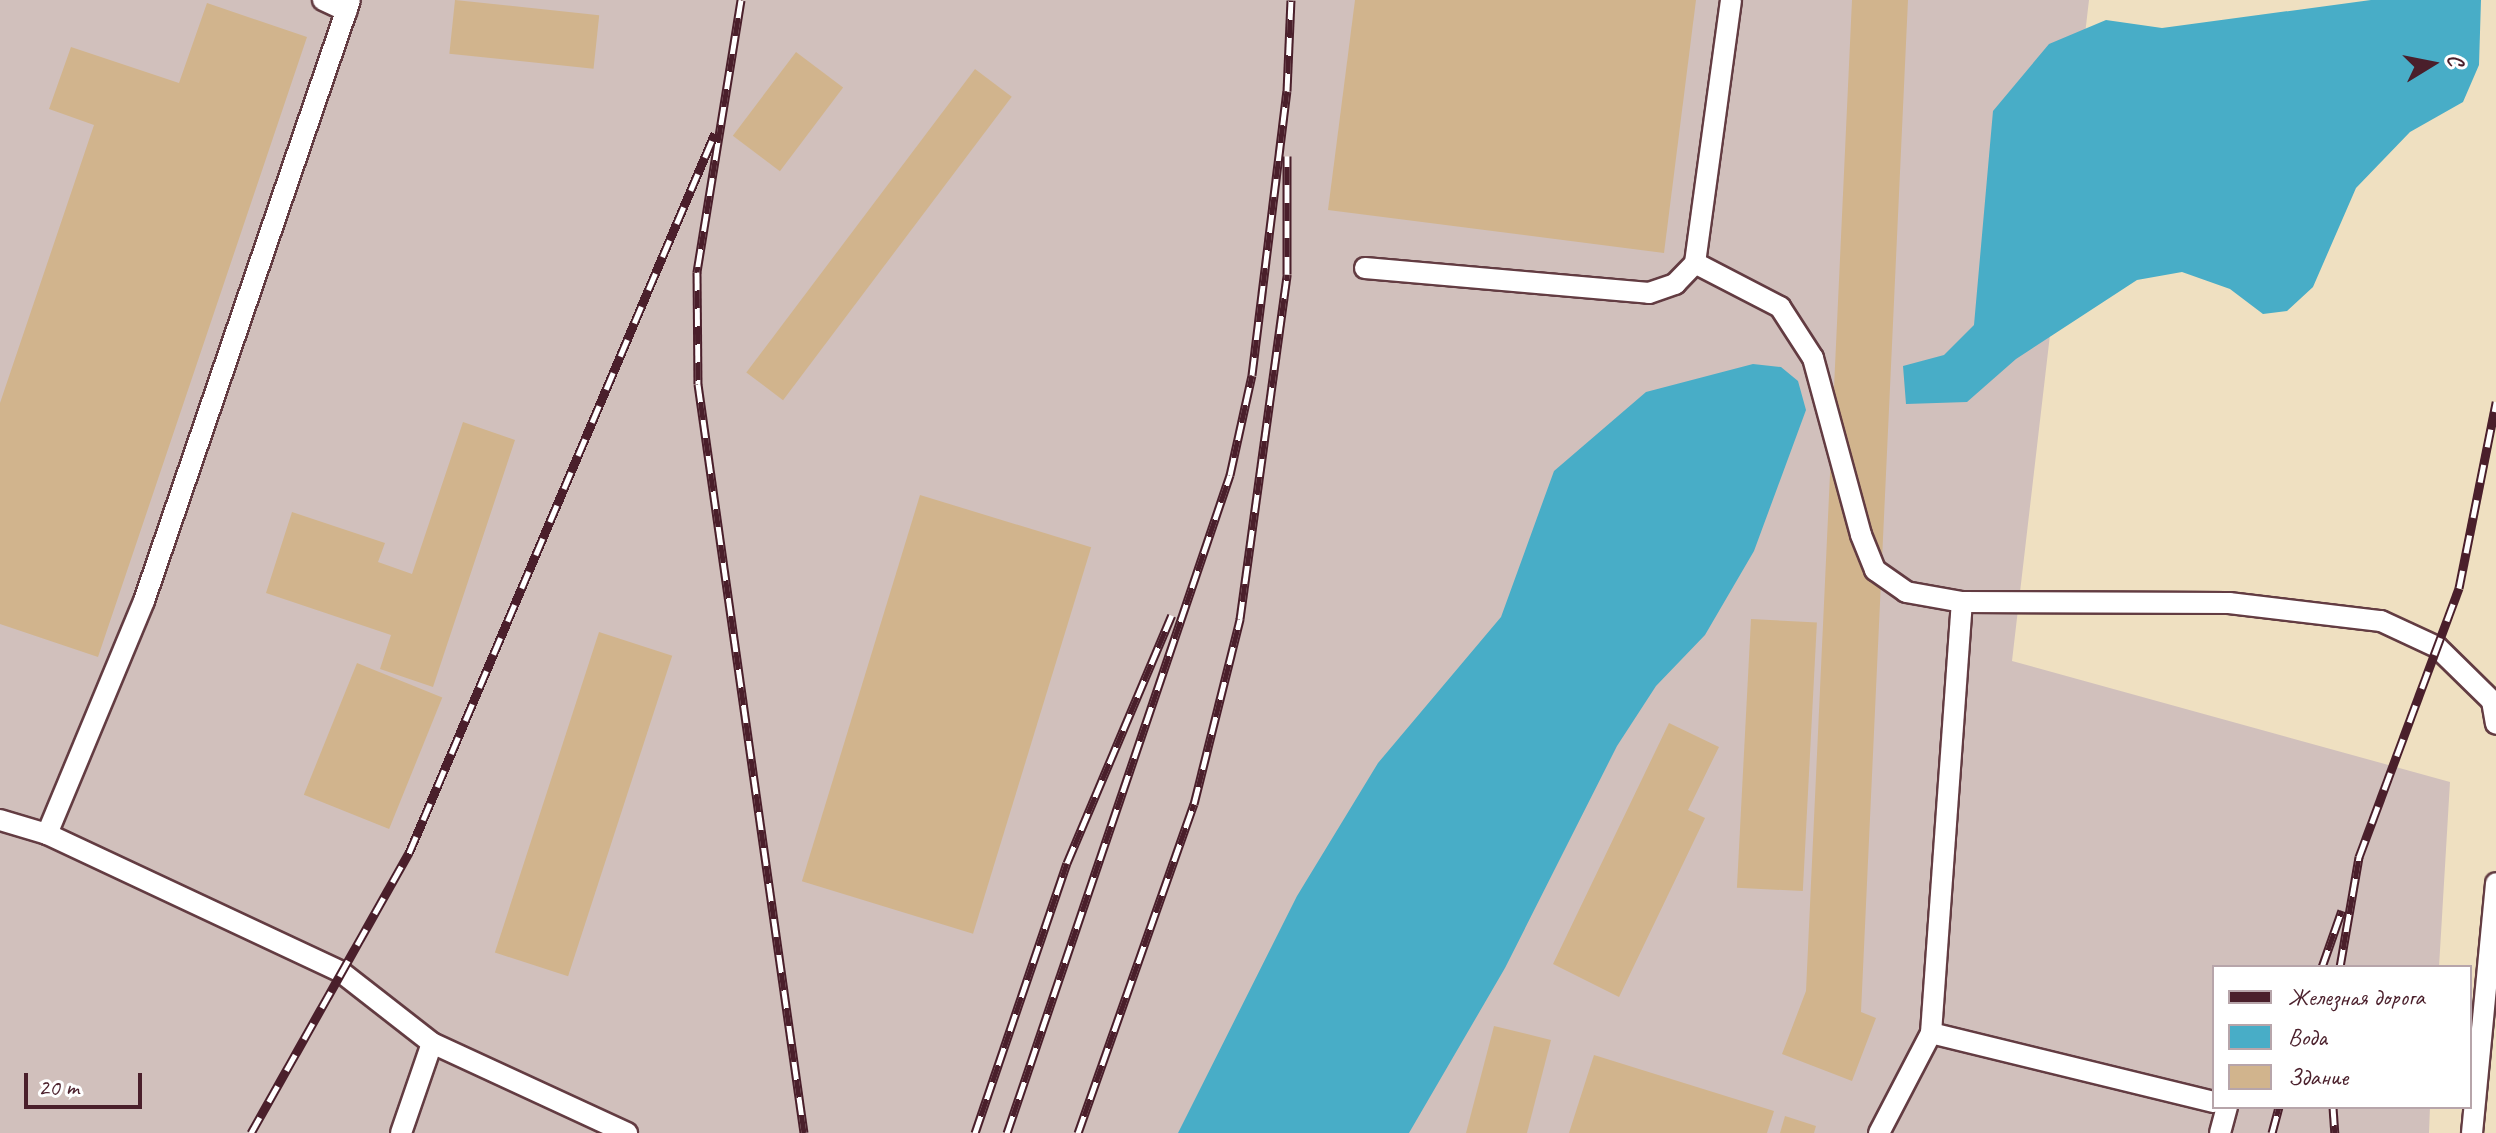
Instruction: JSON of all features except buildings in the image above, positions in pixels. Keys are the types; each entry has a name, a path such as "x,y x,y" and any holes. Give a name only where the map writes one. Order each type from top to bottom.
{"lane":[{"path":"47,834 144,601 348,5 323,0"},
{"path":"1365,268 1649,293 1675,284 1695,263 1731,0"},
{"path":"1695,263 1780,307 1813,358 1875,570 1906,592 1962,602 2229,603 2381,621 2437,647 2492,701 2496,724"},
{"path":"1879,1133 1931,1033 1962,602"},
{"path":"0,820 47,834 341,972 432,1043 627,1133"},
{"path":"2472,1133 2496,883"},
{"path":"1931,1033 2212,1102"},
{"path":"401,1133 432,1043"},
{"path":"2220,1133 2226,1109"}],"shaded area":[{"path":"0,0 2089,0 2012,661 2450,782 2439,965 2212,965 2212,1109 2430,1109 2429,1133 0,1133"}],"water":[{"path":"2371,0 2481,0 2479,65 2463,102 2410,132 2356,188 2313,287 2287,311 2263,314 2230,289 2182,272 2137,280 2016,359 1967,402 1906,404 1903,366 1944,355 1974,325 1993,111 2049,44 2106,20 2162,28"},
{"path":"1753,364 1781,367 1798,381 1806,410 1754,551 1705,635 1656,686 1617,746 1505,968 1409,1133 1178,1133 1297,896 1378,763 1501,617 1554,471 1646,392"}],"railway":[{"path":"741,0 697,272 698,384 804,1133"},
{"path":"1007,1133 1230,475 1252,375 1287,91 1291,0"},
{"path":"251,1133 409,853 715,133"},
{"path":"1078,1133 1194,804 1240,619 1287,274 1287,156"},
{"path":"2340,965 2359,857 2459,588 2496,402"},
{"path":"975,1133 1067,863 1172,615"},
{"path":"2323,965 2342,910"},
{"path":"2272,1133 2278,1109"},
{"path":"2333,1109 2335,1133"}]}
